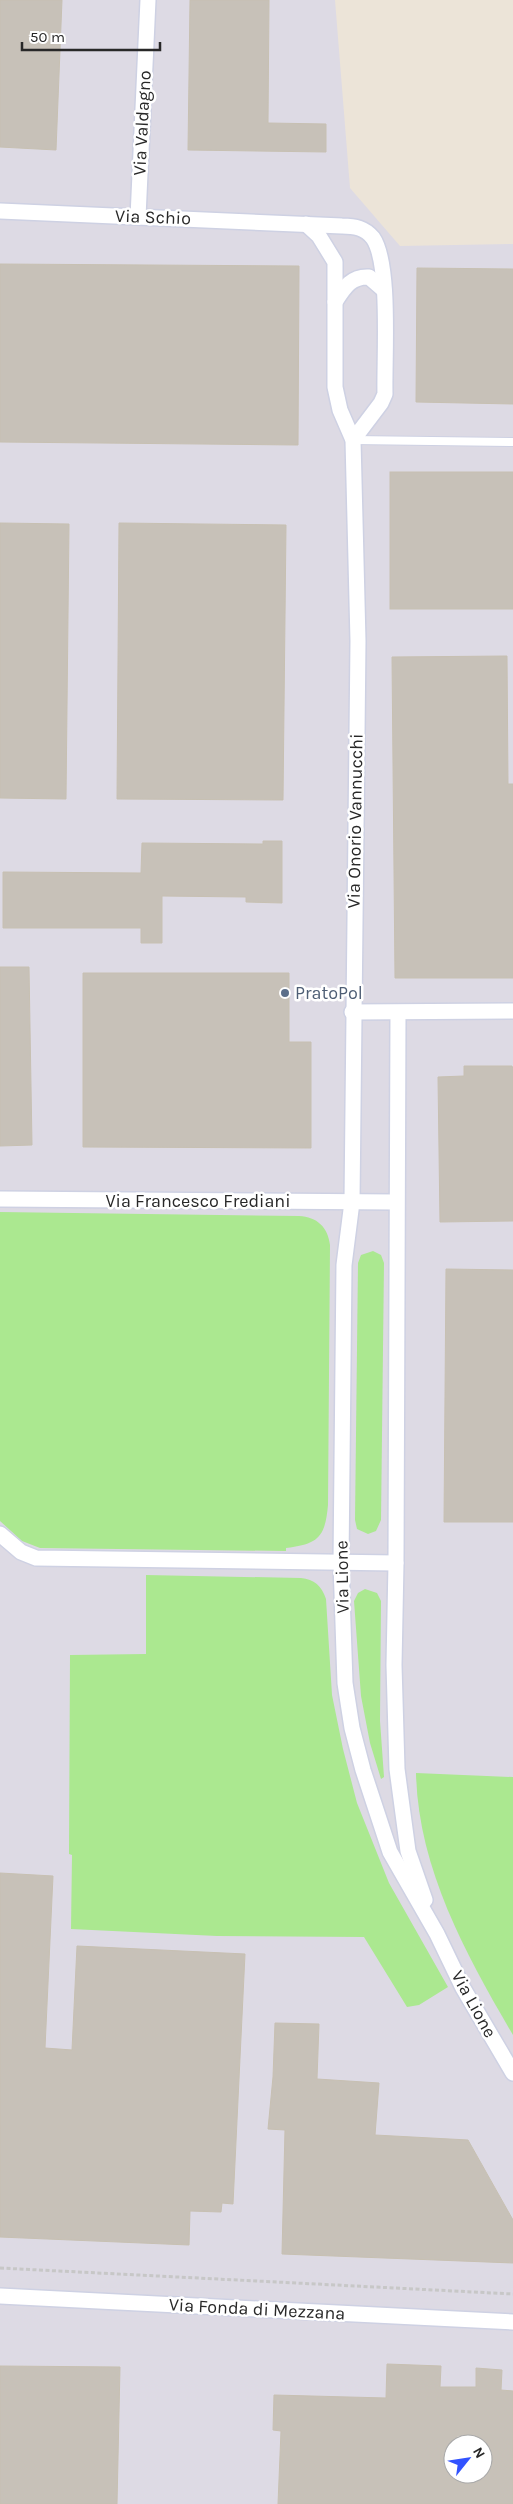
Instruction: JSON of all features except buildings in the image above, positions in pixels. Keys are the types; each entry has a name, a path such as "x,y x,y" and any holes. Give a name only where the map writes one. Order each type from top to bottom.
{"street":[{"name":"Via Valdagno","path":"138,217 148,0"},
{"name":"Via Schio","path":"0,211 306,224"},
{"path":"306,224 356,226 366,231 373,239 382,260 384,290 384,394 381,404 353,440"},
{"name":"Via Onorio Vannucchi","path":"306,224 319,236 335,262 336,397 353,440 358,641 352,1012 352,1202"},
{"path":"335,302 350,282 357,278 369,277 384,290"},
{"path":"352,1012 513,1011"},
{"path":"396,1202 398,1013"},
{"name":"Via Francesco Frediani","path":"0,1199 396,1202"},
{"name":"Via Lione","path":"352,1202 344,1265 341,1563 344,1683 352,1728 362,1770 390,1852 437,1934 463,1988 513,2073"},
{"name":"Via Lione","path":"396,1202 396,1563 394,1665 397,1769 408,1851 437,1934"},
{"path":"0,1534 21,1552 36,1558 396,1563"},
{"name":"Via Fonda di Mezzana","path":"0,2296 513,2322"}],"lane":[{"path":"353,440 513,442"}],"path":[{"path":"0,2268 513,2294"}],"shaded area":[{"path":"0,0 335,0 350,188 400,246 513,244 513,2504 0,2504"}],"green space":[{"path":"0,1212 299,1216 311,1218 324,1228 330,1245 328,1505 325,1525 318,1537 306,1544 286,1548 286,1551 40,1548 22,1541 0,1521"},
{"path":"373,1251 381,1255 384,1263 381,1520 376,1531 368,1534 357,1529 355,1520 358,1263 361,1255"},
{"path":"146,1575 301,1578 310,1580 320,1587 326,1599 332,1695 357,1803 389,1883 448,1987 419,2005 407,2007 364,1937 217,1936 71,1929 72,1855 69,1854 70,1655 146,1654"},
{"path":"365,1589 377,1593 381,1601 380,1721 384,1777 381,1779 370,1743 361,1696 354,1601 358,1593"},
{"path":"416,1773 513,1777 513,2035 462,1942 435,1877 425,1843"}],"place":[{"name":"PratoPol","path":"285,993"}]}
